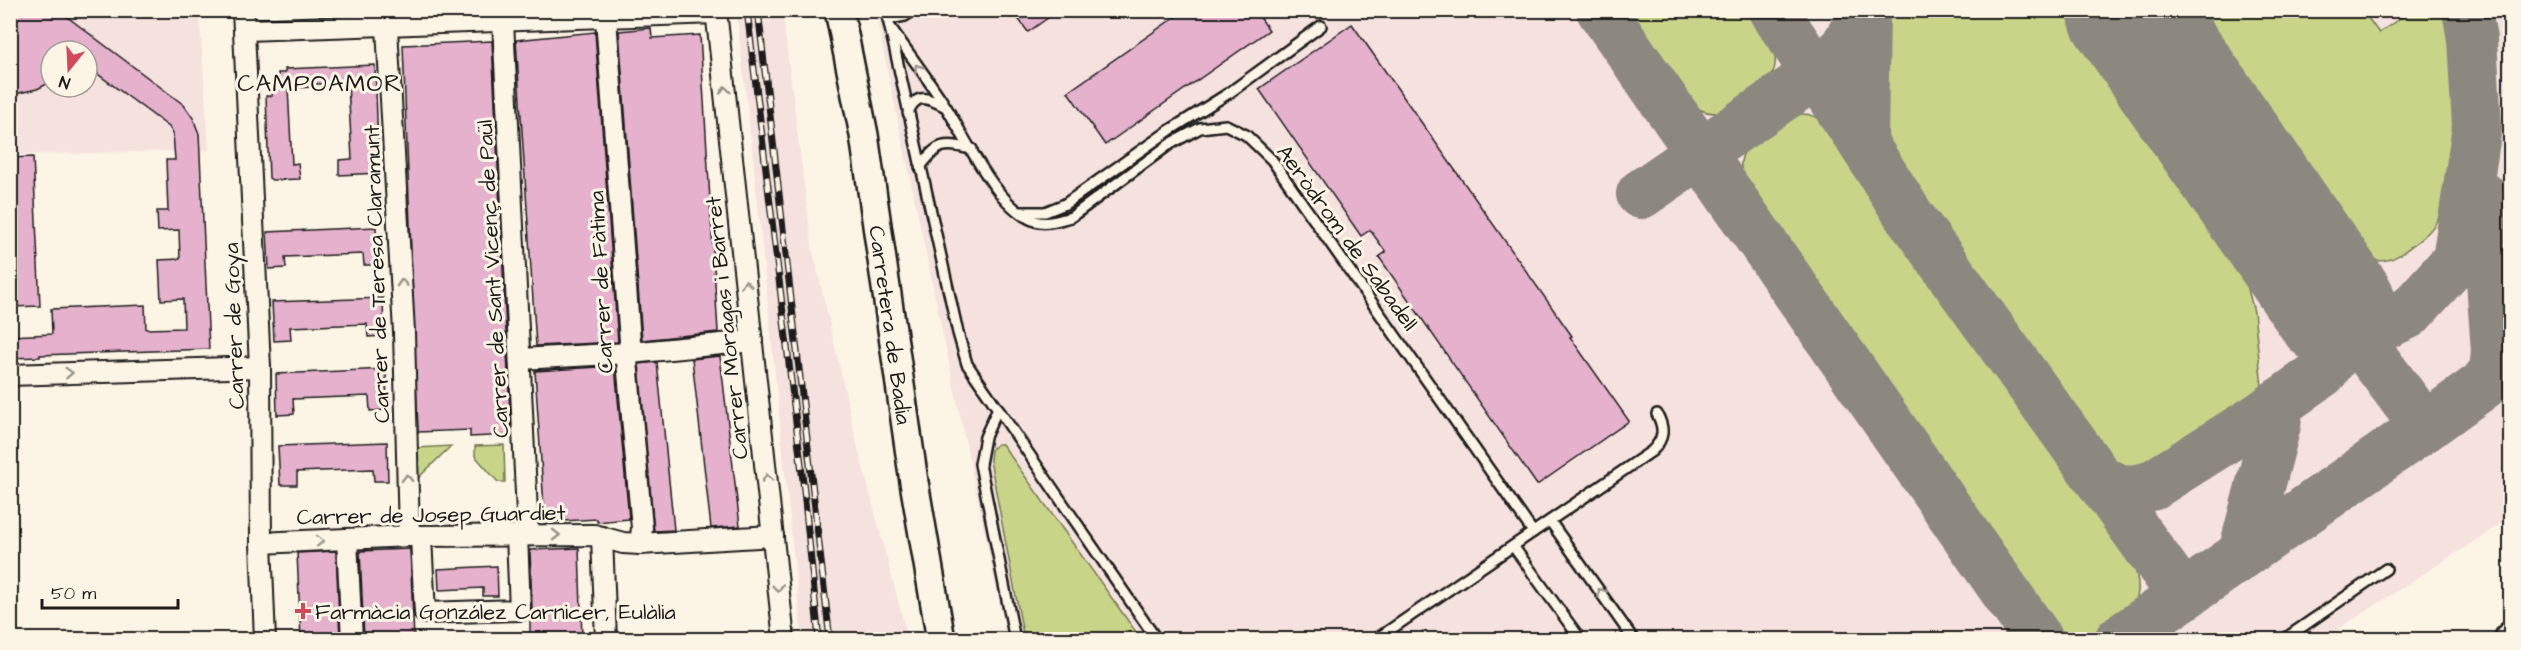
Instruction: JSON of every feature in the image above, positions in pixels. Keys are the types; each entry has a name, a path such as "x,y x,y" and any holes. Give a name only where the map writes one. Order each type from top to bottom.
{"street":[{"name":"Carretera de Badia","path":"839,10 864,135 914,482 941,639"},
{"path":"244,20 387,18 503,21 716,12"},
{"name":"Carrer Moragas i Barret","path":"716,12 784,639"},
{"name":"Carrer de Teresa Claramunt","path":"387,18 415,537 425,613 520,610 523,535"},
{"name":"Carrer de Fàtima","path":"606,18 630,353 627,361 642,528 640,544"},
{"name":"Carrer de Goya","path":"244,20 260,367 261,543 265,639"},
{"name":"Carrer de Sant Vicenç de Paül","path":"503,21 520,359 523,535"},
{"path":"520,359 630,353 752,341"},
{"path":"10,375 260,367"},
{"name":"Carrer de Josep Guardiet","path":"261,543 523,535 602,537 640,544 773,536"},
{"path":"602,537 606,639"},
{"path":"347,540 352,639"},
{"path":"2508,639 2511,636"}],"lane":[{"path":"888,19 905,16 914,10"},
{"path":"888,19 1003,198 1019,212 1045,212 1065,204 1170,130 1229,93 1321,26"},
{"path":"888,19 920,167 967,364 1157,639"},
{"path":"908,113 912,103 917,100 928,99 946,107"},
{"name":"Aeròdrom de Sabadell","path":"1019,212 1037,221 1054,222 1071,217 1170,144 1200,128 1227,125 1246,135 1272,160 1533,532"},
{"path":"920,167 940,145 948,144 972,149"},
{"path":"999,408 985,437 980,464 1016,639"},
{"path":"1375,639 1652,451 1661,440 1663,433 1657,414"},
{"path":"1550,521 1634,639"},
{"path":"1513,546 1581,639"},
{"path":"2283,639 2386,569"}],"shaded area":[{"path":"37,11 199,11 209,150 11,155 11,44"},
{"path":"736,11 782,11 812,247 857,444 908,639 802,639"},
{"path":"875,11 2510,11 2510,518 2323,639 1007,639"}],"green space":[{"path":"1617,11 1754,11 1772,45 1775,59 1774,69 1771,75 1747,98 1732,108 1716,113 1699,109 1676,91 1665,78"},
{"path":"1880,11 2079,11 2206,192 2229,233 2242,266 2254,312 2262,387 2192,437 2137,467 2122,464 2103,449 2086,432 1888,147 1883,133 1878,99"},
{"path":"2185,11 2363,11 2379,33 2410,11 2450,11 2457,67 2455,122 2445,200 2433,227 2421,239 2390,259 2371,260 2353,250"},
{"path":"1801,114 1817,118 1824,123 1856,156 2117,531 2129,552 2138,584 2135,603 2119,622 2096,633 2072,635 2056,628 2047,620 2028,598 1762,215 1744,180 1741,167 1742,157 1746,148 1762,133"},
{"path":"997,444 1002,444 1141,639 1024,639 990,460 991,450"},
{"path":"504,445 505,482 498,482 475,456 475,446"},
{"path":"451,446 418,478 417,448"}],"building":[{"path":"10,10 58,10 96,39 39,39 39,88 10,95"},
{"path":"1012,10 1059,10 1028,32"},
{"path":"1185,10 1255,10 1269,30 1105,145 1068,92"},
{"path":"1352,24 1572,336 1570,337 1629,421 1537,485 1379,257 1386,252 1370,230 1361,236 1259,89"},
{"path":"651,28 652,38 700,35 718,332 642,340 619,31"},
{"path":"595,32 618,342 536,346 516,40"},
{"path":"99,41 184,105 193,118 199,134 209,349 10,358 10,336 52,334 51,309 145,305 146,329 184,328 183,299 161,300 159,260 180,259 179,230 158,231 157,211 168,211 166,160 175,160 173,133 169,127 99,75"},
{"path":"492,41 511,435 470,437 470,430 418,432 403,45"},
{"path":"375,65 379,173 339,175 339,160 352,159 348,83 315,84 315,87 288,88 292,164 298,163 300,179 272,180 269,178 266,96 272,96 272,86 278,86 278,73 285,73 285,69"},
{"path":"33,157 40,306 10,307 10,158"},
{"path":"376,227 378,265 364,265 363,254 285,257 286,268 269,269 267,232"},
{"path":"383,298 384,336 368,337 367,324 290,327 291,340 274,341 272,302"},
{"path":"720,356 740,526 711,528 692,359"},
{"path":"657,362 674,530 654,531 639,364"},
{"path":"615,366 629,519 597,522 597,519 545,522 535,371"},
{"path":"386,369 387,410 370,411 369,396 293,399 294,414 277,415 276,374"},
{"path":"387,442 388,481 374,481 373,469 297,472 297,485 280,485 278,446"},
{"path":"579,548 582,639 530,639 532,610 530,550"},
{"path":"410,549 414,639 364,639 360,551"},
{"path":"336,551 340,639 301,639 297,553"},
{"path":"497,566 498,596 483,596 483,588 439,590 438,569"}],"taxiway":[{"path":"1601,10 2039,640"},
{"path":"1773,10 1908,214 2183,596 2425,427 2335,307"},
{"path":"2335,307 2365,324 2386,324 2408,314 2457,260 2477,127 2472,39 2467,10"},
{"path":"1641,194 1817,73 1843,50 1865,12 1863,143"},
{"path":"2425,427 2483,385 2494,371 2496,351 2485,198"},
{"path":"2101,481 2125,490 2151,486 2257,419 2323,372 2338,350 2343,326 2335,307"},
{"path":"2243,553 2276,425 2279,403"},
{"path":"2119,640 2183,596"}],"runway":[{"path":"2129,10 2335,307"}],"railway":[{"path":"747,10 803,481 819,640"},
{"path":"758,10 830,640"}],"place":[{"name":"Farmàcia González Carnicer, Eulàlia","path":"303,611"}],"district":[{"name":"CAMPOAMOR","path":"320,83"}]}
